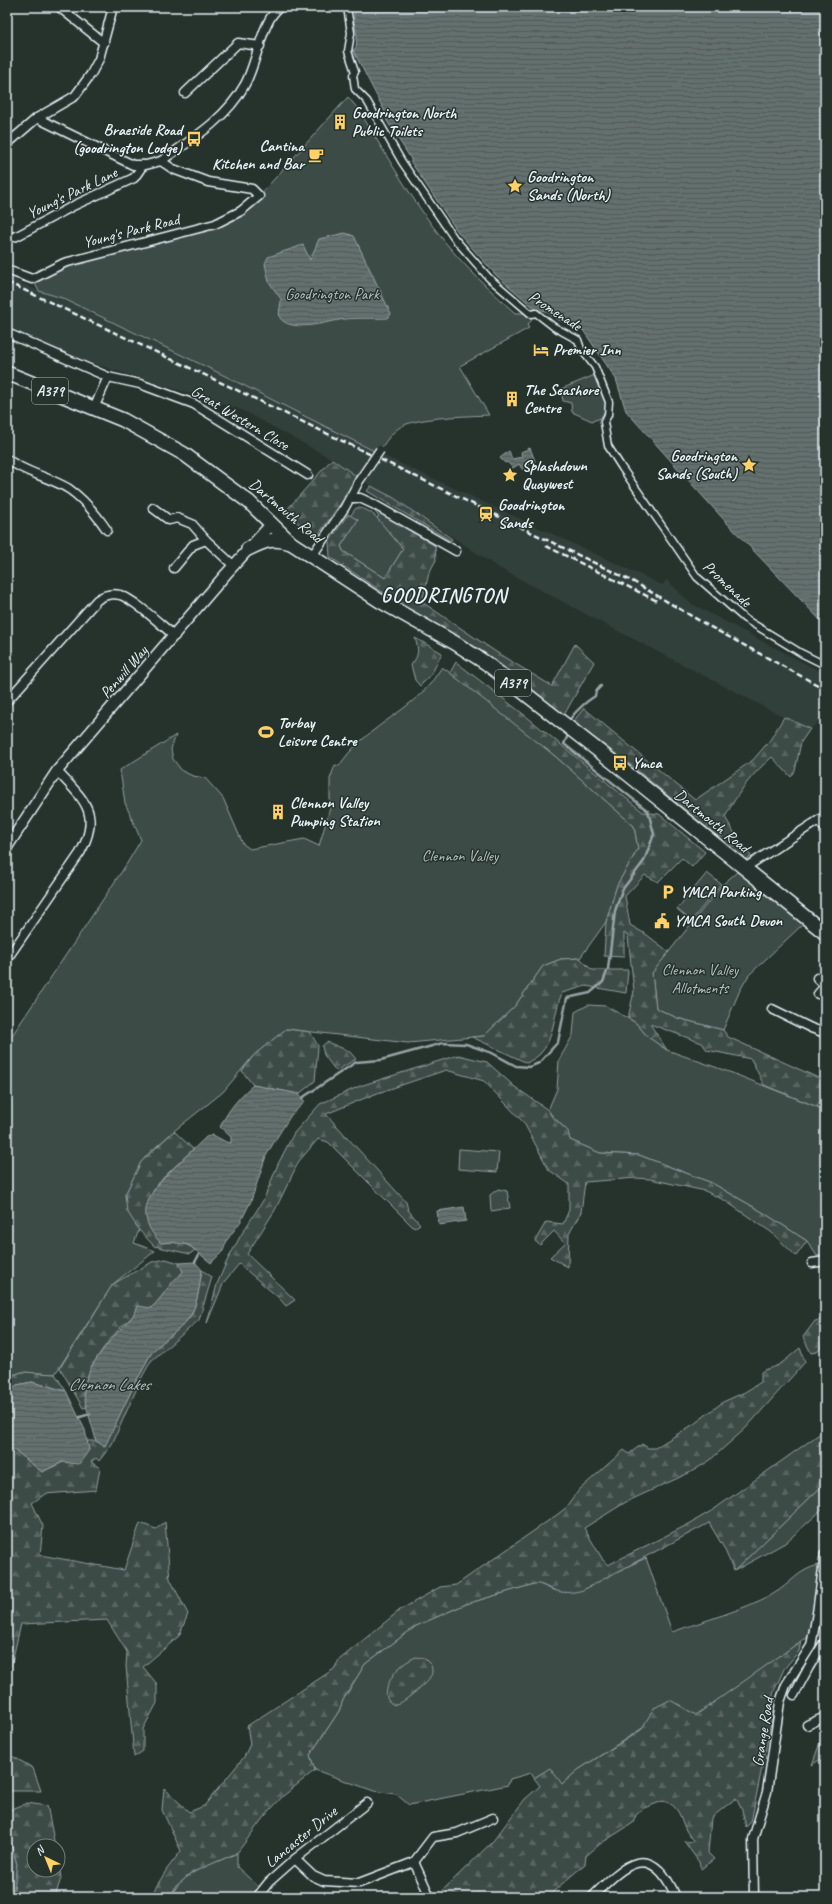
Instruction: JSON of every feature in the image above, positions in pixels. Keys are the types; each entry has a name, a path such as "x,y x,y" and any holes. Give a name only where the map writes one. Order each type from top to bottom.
{"main road":[{"name":"Dartmouth Road","path":"7,373 124,420 184,454 249,502 291,543 380,601 455,643 486,663 825,933"},
{"name":"A379","path":"248,549 266,541 280,539 291,543"}],"street":[{"path":"59,7 104,43"},
{"path":"7,144 38,118 75,96 91,74 99,59 112,7"},
{"path":"38,118 133,165 143,165 161,161 194,139 226,111 244,86 260,46 266,26 273,12 280,7"},
{"name":"Promenade","path":"347,7 351,32 348,51 356,72 352,75 355,89 367,101 402,162 454,238 489,278 531,314 536,313 554,327 578,340 581,349 595,367 609,402 610,407 604,422 608,446 697,577 745,619 825,665"},
{"path":"185,93 238,42 260,46"},
{"name":"Young's Park Road","path":"7,270 32,279 64,263 215,224 241,211 259,196 252,189 208,182 173,169 161,161"},
{"name":"Young's Park Lane","path":"7,238 17,236 75,205 134,178 143,165"},
{"name":"Great Western Close","path":"7,333 108,378 140,384 194,404 308,475"},
{"path":"94,408 108,378"},
{"path":"312,556 351,498 359,481 380,450"},
{"path":"7,459 28,471 68,489 90,507 107,530"},
{"path":"351,498 360,498 373,504 456,551"},
{"path":"153,508 169,520 177,518 192,524 206,540 234,566"},
{"name":"Penwill Way","path":"7,847 57,771 272,523"},
{"path":"174,568 193,544 206,540"},
{"path":"7,701 97,600 104,595 112,594 128,598 174,636"},
{"path":"7,959 80,853 88,838 90,822 87,808 82,797 57,771"},
{"path":"744,868 825,816"},
{"path":"818,821 825,828"},
{"path":"817,978 825,985 818,994"},
{"path":"772,1009 811,1028 825,1033"},
{"path":"812,1264 825,1261"},
{"name":"Grange Road","path":"754,1897 753,1839 768,1792 780,1702 786,1685 811,1646 825,1553"},
{"path":"794,1695 808,1668 825,1642"},
{"path":"807,1725 825,1717"},
{"name":"Lancaster Drive","path":"257,1897 269,1882 295,1859 367,1803"},
{"path":"295,1859 313,1876 324,1881 359,1883 414,1862 433,1837 457,1833 493,1818"},
{"path":"414,1862 430,1897"},
{"path":"592,1897 618,1871 626,1866 640,1863 650,1864 661,1870 669,1880 676,1897"}],"shaded area":[{"path":"7,277 39,291 61,298 219,373 378,453 662,585 667,580 690,603 825,674 825,717 810,729 803,727 614,629 499,568 394,498 371,486 332,459 242,410 98,365 62,352 7,326"}],"green space":[{"name":"Goodrington Park","path":"348,97 358,109 410,194 453,252 515,313 524,313 532,320 527,325 529,328 460,366 489,415 444,418 410,423 395,431 388,438 378,453 219,373 62,298 39,291 32,279 64,263 215,224 259,196"},
{"path":"595,375 607,407 601,418 592,421 572,412 571,403 563,401 561,389"},
{"path":"332,459 359,478 318,535 283,514"},
{"path":"371,486 394,498 452,539 451,541 367,491"},
{"path":"356,508 370,512 376,517 403,549 385,578 343,551 341,546 358,520 350,516"},
{"path":"373,510 376,510 435,546 436,560 429,573 422,602 499,654 552,686 575,644 594,662 564,715 480,650 408,609 330,557 329,542 348,514 358,520 341,546 343,551 385,578 403,549 377,518 379,516"},
{"path":"415,638 442,653 431,675 420,686 415,680 411,665 416,659 418,653"},
{"path":"456,662 527,717 643,812 659,814 705,852 692,867 682,858 658,882 645,875 625,896 630,925 647,935 669,952 652,973 656,1008 677,1018 723,1030 728,1037 825,1081 825,1110 764,1085 751,1059 707,1050 702,1043 650,1024 667,1050 648,1037 636,1023 628,1018 634,991 628,936 624,933 624,957 604,956 606,922 617,885 638,849 634,826 555,756 450,673"},
{"name":"Clennon Valley","path":"442,667 516,723 634,826 638,849 617,885 606,922 580,958 561,959 543,966 515,1006 484,1036 408,1043 286,1029 254,1055 223,1092 174,1131 141,1162 125,1195 139,1230 134,1243 155,1251 113,1284 55,1374 22,1372 7,1377 7,1043 126,865 141,840 125,803 120,770 176,735 171,749 173,759 182,771 193,776 205,778 223,798 243,844 250,849 304,839 319,846 330,808 330,779 335,765 339,766 349,753 372,731 409,704 420,694 431,683"},
{"path":"584,708 695,800 753,760 770,740 784,717 810,729 801,742 795,771 791,777 772,757 746,784 735,799 725,817 741,844 751,856 746,860 631,765 573,722"},
{"name":"Clennon Valley Allotments","path":"737,872 803,924 749,975 740,990 723,1030 677,1018 656,1008 652,973 722,885"},
{"path":"707,873 721,884 691,921 677,909"},
{"path":"580,958 592,970 628,970 626,993 586,986 562,993 551,1034 545,1048 537,1057 527,1063 472,1037 484,1036 515,1006 543,966 561,959"},
{"path":"588,1005 606,1006 636,1023 648,1037 667,1050 732,1073 825,1110 825,1254 817,1256 807,1241 764,1213 712,1183 639,1155 600,1153 570,1140 564,1127 548,1110 557,1089 559,1060 573,1035 575,1012"},
{"path":"286,1029 310,1032 318,1046 315,1081 299,1094 253,1085 242,1071 254,1055"},
{"path":"327,1042 349,1051 356,1059 336,1071 324,1055 322,1046"},
{"path":"458,1055 487,1062 515,1087 548,1110 552,1117 568,1131 570,1140 600,1153 639,1155 712,1183 764,1213 807,1241 796,1256 771,1232 724,1200 705,1191 650,1179 636,1178 585,1182 581,1212 569,1234 568,1267 550,1257 565,1243 554,1231 540,1245 535,1241 546,1222 563,1224 569,1210 569,1184 549,1170 524,1123 484,1081 446,1070 375,1094 326,1114 406,1202 408,1210 420,1224 414,1228 328,1142 318,1139 299,1161 275,1210 247,1254 295,1300 286,1306 279,1298 239,1264 224,1282 207,1323 217,1284 227,1261 241,1235 264,1199 278,1164 294,1133 320,1104 360,1086"},
{"path":"174,1131 193,1149 163,1178 153,1191 161,1243 188,1245 195,1250 190,1254 154,1246 139,1230 127,1211 125,1195 141,1162"},
{"path":"459,1149 499,1152 497,1172 458,1169"},
{"path":"498,1189 507,1191 510,1208 491,1211 490,1195"},
{"path":"166,1259 179,1263 184,1272 175,1280 151,1309 138,1306 133,1316 119,1329 105,1346 92,1366 88,1376 84,1395 88,1407 83,1408 60,1368 113,1284 152,1262"},
{"path":"202,1270 212,1277 199,1320 151,1361 141,1379 112,1444 99,1461 96,1458 91,1462 100,1468 96,1490 45,1494 32,1503 43,1526 40,1555 124,1570 140,1523 156,1529 165,1522 170,1579 188,1614 179,1636 143,1667 157,1684 157,1703 143,1729 143,1751 134,1757 126,1666 127,1652 107,1620 21,1624 10,1670 7,1674 7,1444 42,1472 89,1450 87,1441 96,1441 104,1446 151,1353 181,1327 192,1313 198,1295"},
{"path":"825,1318 825,1343 817,1352 811,1353 803,1337 815,1321"},
{"path":"800,1348 805,1362 746,1428 709,1461 691,1472 626,1502 584,1528 603,1560 608,1565 689,1524 713,1510 825,1430 825,1483 734,1571 724,1548 709,1523 583,1590 564,1592 534,1584 466,1604 416,1626 365,1664 343,1700 339,1711 310,1755 315,1770 282,1797 263,1818 237,1853 193,1872 175,1887 171,1897 150,1897 167,1869 181,1851 162,1810 164,1788 189,1812 204,1806 244,1757 250,1744 247,1726 334,1669 339,1660 400,1610 440,1587 456,1585 558,1514 567,1507 579,1490 624,1450 629,1454 642,1444 648,1448 655,1448 694,1424 723,1402 745,1392 761,1382 761,1372 779,1364"},
{"path":"22,1372 55,1374 66,1391 32,1382 17,1385 7,1393 7,1377"},
{"path":"825,1483 825,1507 785,1543 734,1571"},
{"path":"646,1558 672,1632 761,1600 779,1590 805,1570 819,1565 815,1614 807,1638 696,1716 678,1704 654,1708 644,1727 578,1770 562,1784 542,1773 534,1778 531,1773 510,1779 508,1785 409,1805 396,1794 374,1791 315,1770 310,1755 339,1711 343,1700 365,1664 416,1626 466,1604 537,1583 553,1590 587,1588 613,1573"},
{"path":"801,1641 799,1651 784,1669 774,1691 772,1700 772,1718 751,1822 746,1827 742,1810 736,1798 711,1818 708,1853 714,1859 701,1869 699,1862 684,1841 693,1842 694,1840 686,1830 679,1813 670,1804 663,1801 644,1808 636,1815 633,1823 600,1844 586,1856 585,1864 547,1897 449,1897 443,1890 493,1841 525,1799 540,1786 534,1778 550,1768 562,1784 578,1770 641,1730 654,1708 670,1700 696,1715"},
{"path":"416,1657 425,1659 431,1665 431,1676 414,1693 402,1702 395,1705 387,1698 386,1694 389,1683 400,1667"},
{"path":"825,1728 825,1756 812,1765"},
{"path":"7,1748 10,1755 33,1768 41,1791 7,1791"},
{"path":"27,1803 47,1806 53,1838 26,1838 26,1878 61,1878 55,1897 13,1897 17,1864 7,1829 7,1811"},
{"path":"7,1829 17,1864 13,1897 7,1897"},
{"path":"237,1853 237,1867 261,1889 256,1897 171,1897 182,1881 199,1869"}],"water":[{"path":"354,7 825,7 825,625 726,522 626,411 616,379 583,330 557,319 544,310 540,313 496,275 458,232 411,162 411,159 387,121 385,112 353,50 356,48 357,36 354,21"},
{"path":"345,233 354,236 391,314 388,318 345,319 300,326 285,322 279,316 281,299 269,282 265,264 268,257 303,245 310,260 319,239"},
{"path":"530,448 535,461 527,466 526,470 522,469 519,464 513,468 500,458 509,451 512,459 522,457 521,452"},
{"path":"253,1085 299,1094 305,1102 291,1115 274,1142 266,1156 251,1201 241,1221 227,1240 223,1251 211,1263 189,1245 171,1242 161,1243 152,1232 147,1221 146,1211 148,1201 153,1192 168,1174 206,1137 213,1135 231,1143 231,1137 220,1127 234,1104"},
{"path":"464,1207 466,1221 439,1225 437,1211"},
{"name":"Clennon Lakes","path":"195,1262 202,1270 198,1295 192,1313 181,1327 151,1353 105,1446 96,1441 87,1410 84,1393 90,1369 105,1347 131,1318 138,1306 151,1308 174,1280 183,1272 179,1263"},
{"path":"32,1382 66,1391 85,1430 89,1450 79,1464 62,1462 42,1472 17,1452 9,1448 7,1444 7,1393 17,1385"}],"waterway":[{"path":"570,719 587,701 595,696 596,691 601,686"},
{"path":"302,1098 356,1062 381,1060 443,1043 466,1044 492,1053 516,1066 529,1067 539,1063 558,1042 567,998 590,993 603,982 608,969 615,911 622,890 644,861 654,834 648,811 564,744 568,735"},
{"path":"195,1262 199,1255"},
{"path":"80,1417 90,1414"}],"railway":[{"path":"7,282 241,392 634,582 705,624 825,689"},
{"path":"546,546 657,601"}],"place":[{"name":"Goodrington North Public Toilets","path":"340,122"},
{"name":"Braeside Road (goodrington Lodge)","path":"194,139"},
{"name":"Cantina Kitchen and Bar","path":"316,155"},
{"name":"Goodrington Sands (North)","path":"515,186"},
{"name":"Premier Inn","path":"541,350"},
{"name":"The Seashore Centre","path":"512,399"},
{"name":"Goodrington Sands (South)","path":"749,465"},
{"name":"Splashdown Quaywest","path":"510,475"},
{"name":"Goodrington Sands","path":"486,514"},
{"name":"Torbay Leisure Centre","path":"266,732"},
{"name":"Ymca","path":"620,763"},
{"name":"Clennon Valley Pumping Station","path":"278,812"},
{"name":"YMCA Parking","path":"668,892"},
{"name":"YMCA South Devon","path":"662,921"}],"district":[{"name":"GOODRINGTON","path":"444,595"}]}
